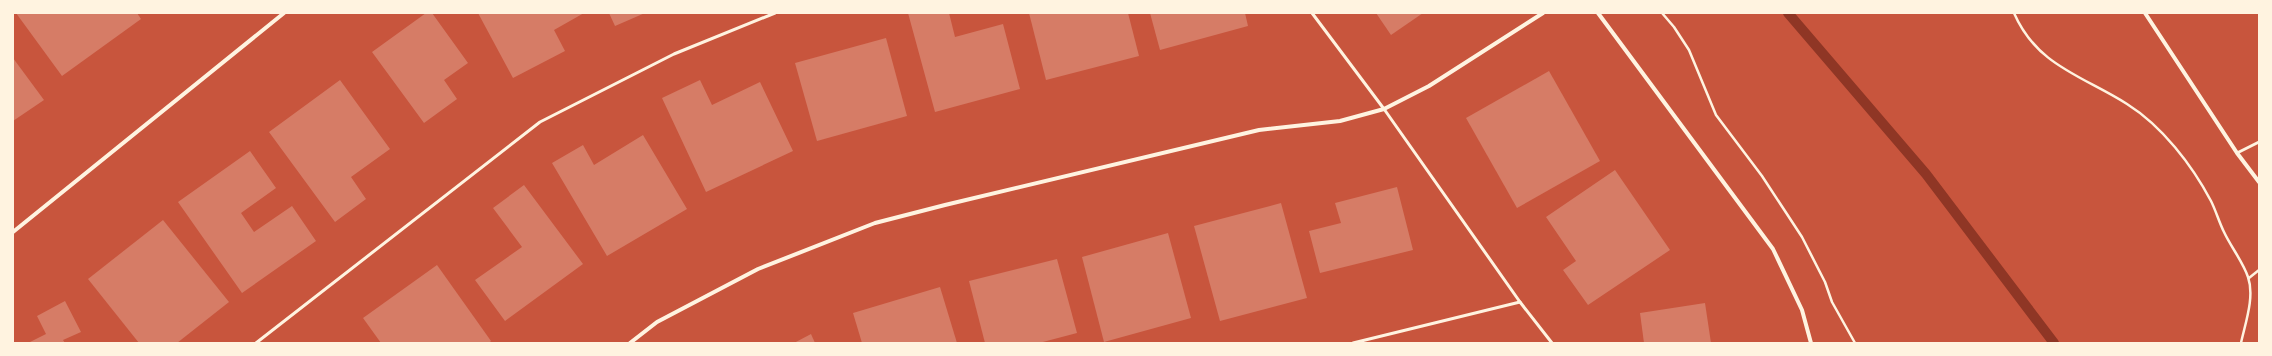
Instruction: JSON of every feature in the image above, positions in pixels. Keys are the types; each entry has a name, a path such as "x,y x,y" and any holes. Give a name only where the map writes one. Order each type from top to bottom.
{"street":[{"path":"13,232 284,13"},
{"path":"630,343 657,322 758,269 875,223 952,203 1259,130 1340,121 1384,109 1429,86 1543,13"},
{"path":"1598,13 1773,249 1802,310 1811,343"},
{"path":"2145,13 2237,153 2259,182"}],"lane":[{"path":"256,343 540,122 674,54 775,13"},
{"path":"1312,13 1384,109 1520,302 1552,343"},
{"path":"2237,153 2259,142"},
{"path":"1353,343 1520,302"}],"path":[{"path":"1662,13 1674,26 1689,50 1716,114 1762,176 1802,237 1825,282 1832,302 1855,343"},
{"path":"2014,13 2025,34 2039,50 2060,68 2126,104 2150,121 2170,143 2211,202 2224,232 2249,278 2250,300 2241,343"},
{"path":"2249,278 2259,270"}],"building":[{"path":"16,13 137,13 141,19 62,76"},
{"path":"426,13 432,13 468,63 444,80 457,99 424,123 372,52"},
{"path":"478,13 584,13 554,30 565,51 513,78"},
{"path":"609,13 645,13 615,26"},
{"path":"908,13 949,13 955,37 1003,24 1020,89 935,112"},
{"path":"1029,13 1128,13 1139,56 1046,80"},
{"path":"1150,13 1245,13 1248,26 1160,50"},
{"path":"1376,13 1423,13 1391,35"},
{"path":"886,38 907,116 817,141 795,63"},
{"path":"13,58 44,100 13,121"},
{"path":"1549,71 1600,161 1517,208 1466,118"},
{"path":"340,80 390,149 351,177 366,199 335,222 269,132"},
{"path":"700,80 712,105 760,82 793,151 706,192 662,98"},
{"path":"643,135 687,209 607,256 552,163 583,145 594,165"},
{"path":"250,151 276,188 241,213 254,232 292,206 316,241 242,293 178,202"},
{"path":"1615,170 1670,250 1588,305 1563,270 1576,261 1546,217"},
{"path":"524,185 583,264 505,321 475,280 522,247 493,208"},
{"path":"1397,187 1413,250 1320,273 1309,231 1341,223 1335,203"},
{"path":"1281,203 1307,298 1220,321 1194,226"},
{"path":"163,220 229,302 177,343 139,343 88,279"},
{"path":"1168,233 1191,318 1104,342 1082,257"},
{"path":"1057,259 1077,333 1039,343 985,343 969,281"},
{"path":"437,265 491,341 489,343 381,343 363,318"},
{"path":"940,287 957,343 862,343 853,313"},
{"path":"65,301 81,332 63,340 65,343 28,343 46,334 37,316"},
{"path":"1705,303 1711,343 1644,343 1640,313"},
{"path":"811,334 815,343 794,343"}],"waterway":[{"path":"1788,13 1926,174 2054,343"}]}
